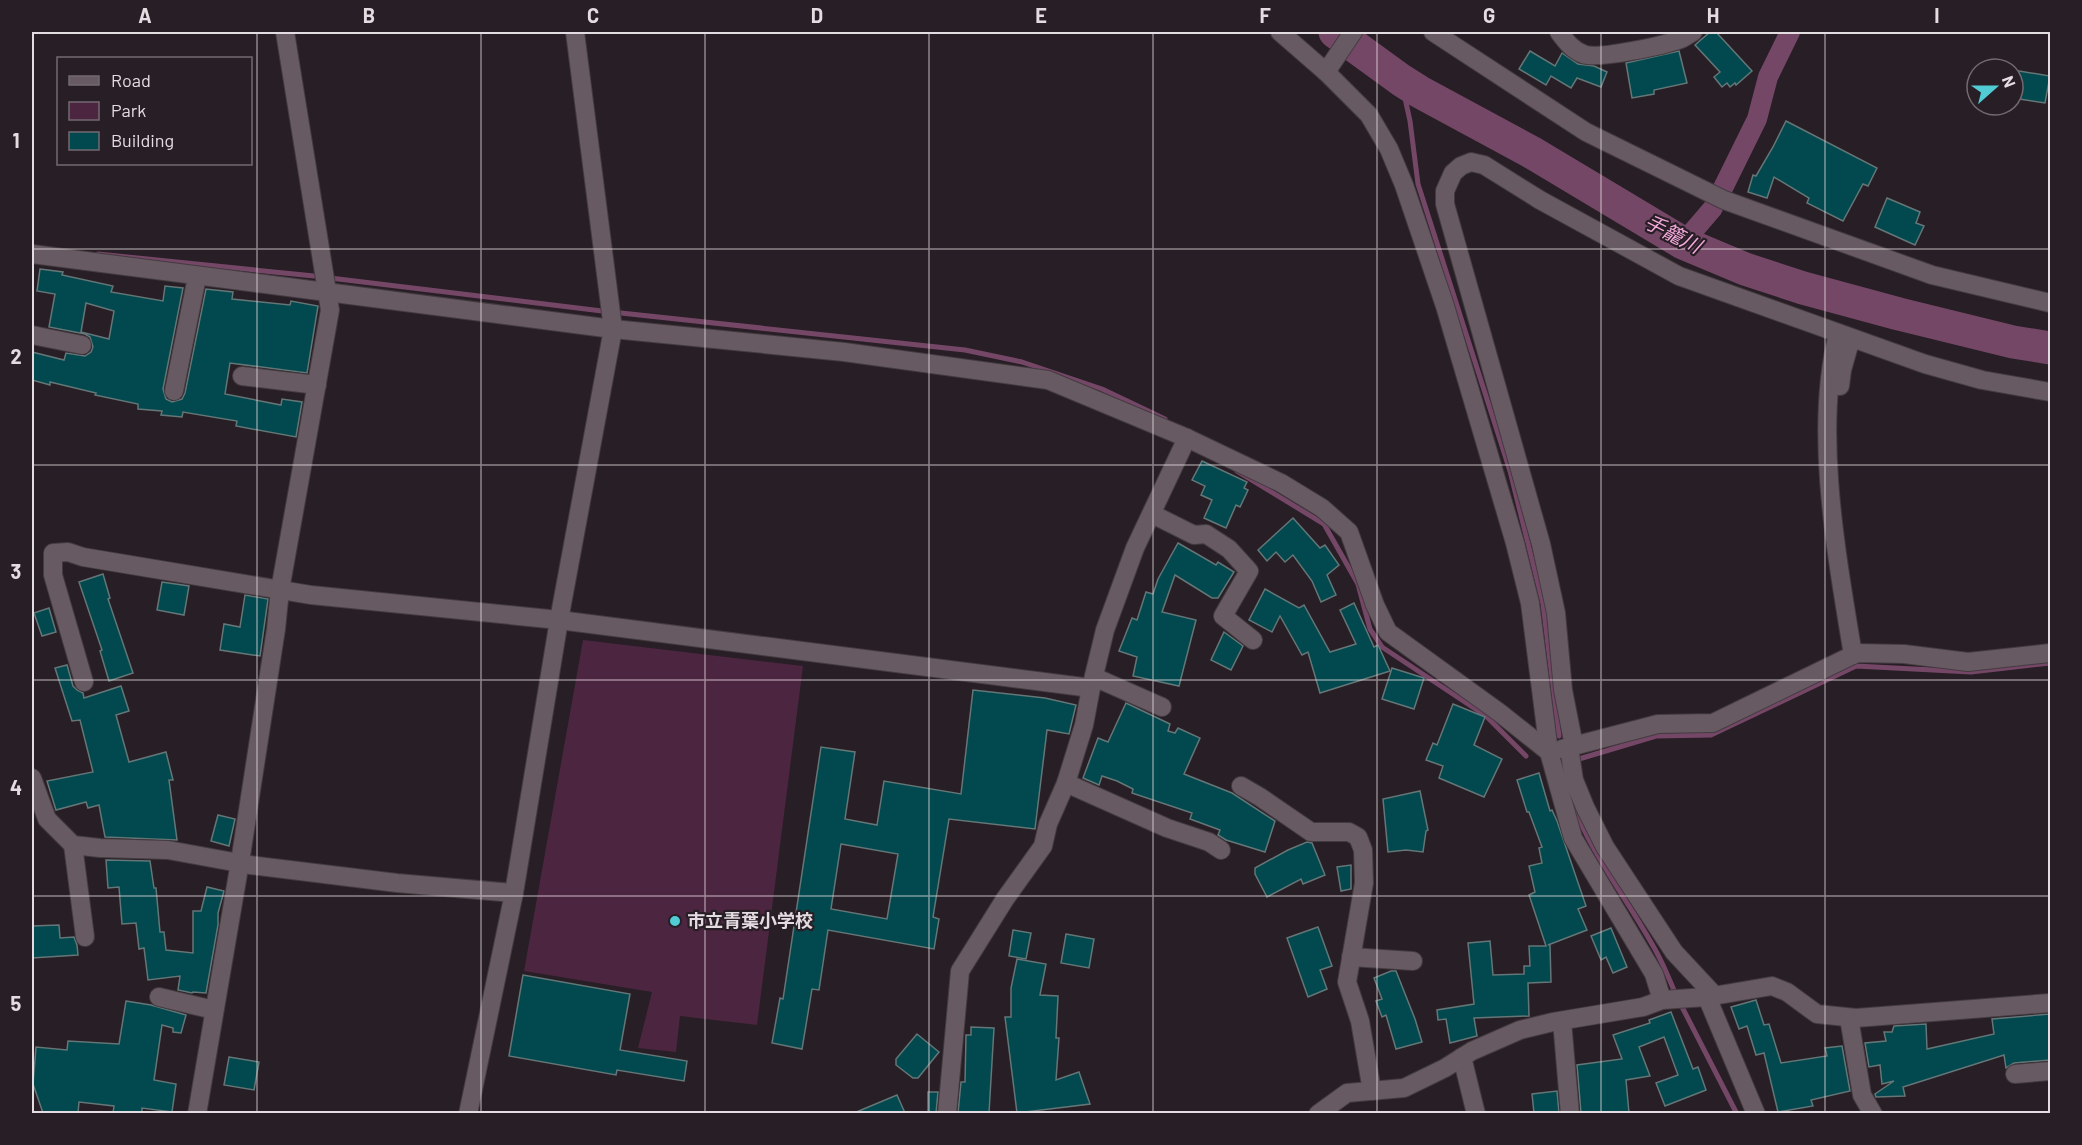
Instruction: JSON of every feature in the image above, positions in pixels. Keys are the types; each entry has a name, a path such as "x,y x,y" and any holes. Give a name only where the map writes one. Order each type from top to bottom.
{"street":[{"path":"197,1113 240,862 280,590 330,310 285,32"},
{"path":"468,1113 514,893 559,620 613,330 575,32"},
{"path":"1280,32 1369,114 1389,149 1404,185 1445,306 1515,543 1530,603 1549,752 1573,838 1653,974 1664,1000"},
{"path":"1326,72 1353,32"},
{"path":"1433,32 1586,132 1724,200 1932,275 2050,303"},
{"path":"1559,32 1565,41 1581,54 1591,56 1607,55 1679,40 1693,32"},
{"path":"1756,1113 1707,997 1605,847 1574,780 1556,613 1541,544 1447,214 1445,191 1453,173 1461,166 1471,162 1484,165 1540,200 1679,276 1925,364 1982,380 2050,392"},
{"path":"32,254 613,330 844,352 1048,380 1188,438 1281,483 1329,514 1349,532 1375,605 1388,632 1549,752"},
{"path":"174,391 197,277"},
{"path":"32,335 82,345"},
{"path":"1844,336 1839,436 1859,654"},
{"path":"242,376 317,385"},
{"path":"947,1113 960,971 1005,899 1043,846 1048,824 1066,783 1084,725 1105,630 1136,548 1188,438"},
{"path":"1152,514 1194,536 1206,534 1229,549 1249,571 1223,616 1253,640"},
{"path":"84,682 52,575 53,553 68,552 83,557 311,595 559,620 1093,682 1162,707"},
{"path":"1549,752 1658,724 1713,723 1859,654 1904,654 1968,662 2050,653"},
{"path":"32,778 47,819 73,845 85,937"},
{"path":"1066,783 1167,828 1209,842 1221,850"},
{"path":"1241,786 1311,832 1349,832 1358,837 1363,850 1364,883 1347,982 1360,1021 1372,1091"},
{"path":"73,845 168,850 397,883 514,893"},
{"path":"1351,957 1413,961"},
{"path":"1318,1113 1347,1093 1404,1088 1472,1051 1520,1030 1562,1020 1644,1007 1664,1000 1707,997 1772,986 1787,992 1817,1014 1849,1017 2050,1003"},
{"path":"159,997 214,1010"},
{"path":"1849,1017 1862,1095 1873,1113"},
{"path":"1562,1020 1570,1113"},
{"path":"1462,1057 1476,1113"},
{"path":"2015,1074 2050,1071"}],"green space":[{"path":"583,640 803,666 757,1025 680,1016 676,1052 638,1048 652,992 524,971"}],"building":[{"path":"1710,32 1716,32 1752,71 1736,85 1735,83 1730,87 1727,83 1722,87 1714,77 1720,72 1695,45"},
{"path":"1530,51 1555,66 1562,53 1578,64 1594,66 1607,72 1601,87 1577,78 1571,88 1551,76 1546,85 1519,69"},
{"path":"1679,51 1687,83 1654,90 1654,94 1632,98 1626,63"},
{"path":"2025,72 2050,76 2045,103 2025,100"},
{"path":"1786,121 1877,168 1868,186 1863,184 1843,221 1807,203 1809,198 1774,177 1767,198 1748,192 1753,175 1756,176"},
{"path":"1887,198 1920,212 1916,223 1924,226 1915,245 1875,227"},
{"path":"40,269 63,272 62,275 113,286 111,292 163,301 165,286 183,288 163,389 166,399 172,402 182,399 185,393 206,289 233,292 232,299 290,305 291,301 318,306 307,373 230,363 225,394 281,405 282,399 302,402 296,437 236,426 237,421 183,412 182,417 161,415 162,411 138,409 138,404 50,382 50,385 32,380 32,352 64,360 66,353 85,356 91,352 93,347 90,337 85,334 49,327 55,294 37,291","holes":["86,303 114,311 109,339 81,332"]},
{"path":"1202,461 1247,482 1244,488 1248,490 1240,507 1236,505 1226,528 1204,518 1212,500 1201,495 1205,486 1192,480"},
{"path":"1293,518 1320,548 1325,545 1339,565 1327,575 1336,595 1321,602 1312,581 1293,555 1285,562 1276,552 1267,561 1258,550"},
{"path":"1178,543 1216,565 1218,562 1234,572 1218,598 1212,598 1175,575 1162,612 1196,620 1179,686 1133,676 1137,657 1119,651 1132,618 1137,620 1146,592 1153,594 1158,579"},
{"path":"103,574 110,598 108,599 133,673 109,681 100,651 102,650 79,582"},
{"path":"162,582 189,586 184,615 157,610"},
{"path":"1265,589 1299,608 1304,605 1330,652 1356,644 1340,610 1354,603 1374,647 1378,645 1390,671 1320,693 1308,652 1302,655 1280,616 1272,632 1249,620"},
{"path":"245,595 268,599 260,656 220,650 224,624 240,627"},
{"path":"49,608 56,632 42,636 34,613"},
{"path":"1224,632 1243,646 1231,670 1211,660"},
{"path":"67,665 73,686 83,693 84,698 121,686 129,711 116,715 129,762 166,752 173,780 169,780 177,840 105,837 99,805 88,808 86,802 56,810 47,781 93,772 80,720 72,721 55,668"},
{"path":"1392,668 1424,678 1414,709 1382,699"},
{"path":"973,690 1045,698 1076,705 1069,734 1047,730 1035,829 949,819 933,917 939,919 934,949 828,930 819,990 812,989 802,1049 772,1043 780,998 783,999 821,747 855,752 845,819 877,825 884,781 961,794","holes":["841,844 898,854 887,919 831,909"]},
{"path":"1126,703 1170,724 1168,731 1175,733 1178,728 1200,738 1184,774 1232,793 1275,821 1265,852 1226,840 1218,835 1220,830 1190,819 1192,813 1132,793 1133,789 1117,781 1102,776 1099,785 1083,778 1098,738 1108,742"},
{"path":"1453,704 1485,717 1474,745 1502,759 1484,797 1439,778 1443,766 1426,760 1433,743 1437,745"},
{"path":"1539,773 1550,811 1552,810 1557,821 1586,906 1578,909 1587,930 1548,945 1550,945 1551,982 1528,983 1529,1016 1474,1018 1477,1036 1450,1043 1446,1019 1438,1020 1437,1010 1474,1004 1468,943 1490,941 1493,975 1524,974 1524,966 1530,966 1529,946 1546,946 1529,895 1535,892 1529,866 1542,863 1539,848 1542,847 1529,812 1527,812 1517,780"},
{"path":"1420,791 1428,830 1423,852 1406,850 1388,852 1383,799"},
{"path":"218,815 235,819 229,846 211,841"},
{"path":"1307,842 1312,843 1325,875 1303,884 1301,879 1267,897 1255,874 1255,868"},
{"path":"106,860 150,861 154,888 156,888 160,932 164,932 166,950 193,953 193,911 201,911 207,887 224,891 218,913 206,993 178,990 180,976 148,980 144,948 139,949 136,923 122,924 119,887 108,888"},
{"path":"1351,865 1351,889 1341,891 1337,867"},
{"path":"59,925 60,938 74,937 78,955 32,958 32,926"},
{"path":"1318,927 1332,966 1320,970 1327,989 1308,997 1287,938"},
{"path":"1611,928 1627,967 1613,973 1606,957 1601,960 1591,936"},
{"path":"1013,930 1031,933 1026,959 1009,956"},
{"path":"1066,934 1094,939 1089,968 1061,963"},
{"path":"1017,959 1046,964 1040,995 1058,996 1056,1038 1059,1038 1056,1080 1079,1072 1090,1104 1017,1113 1005,1017 1011,1017 1011,988"},
{"path":"1396,971 1422,1042 1396,1049 1386,1015 1382,1017 1376,1001 1382,999 1374,978"},
{"path":"523,975 630,994 620,1050 687,1061 684,1081 617,1070 616,1075 509,1056"},
{"path":"1756,1000 1764,1025 1769,1024 1781,1063 1827,1056 1825,1048 1842,1046 1850,1091 1811,1100 1813,1106 1778,1112 1764,1053 1756,1055 1747,1026 1739,1029 1731,1007"},
{"path":"126,1001 186,1015 181,1033 173,1032 173,1028 162,1025 154,1080 176,1084 172,1112 142,1108 142,1113 113,1113 114,1106 79,1102 78,1113 43,1113 33,1084 36,1047 67,1050 68,1041 119,1044"},
{"path":"1671,1012 1693,1069 1698,1067 1706,1090 1665,1106 1656,1083 1678,1075 1664,1037 1639,1047 1650,1076 1626,1080 1629,1113 1581,1113 1577,1065 1622,1059 1613,1035 1650,1023 1649,1020"},
{"path":"2050,1014 2050,1060 2014,1063 2006,1068 2004,1055 1903,1087 1905,1096 1876,1097 1875,1094 1894,1081 1882,1084 1880,1065 1869,1067 1865,1043 1886,1041 1884,1032 1892,1032 1894,1026 1926,1024 1927,1049 1994,1034 1992,1019"},
{"path":"971,1027 994,1028 989,1113 958,1113 961,1082 965,1082 966,1035 971,1035"},
{"path":"917,1034 939,1052 918,1078 913,1078 896,1065 896,1059"},
{"path":"229,1057 259,1062 254,1090 224,1085"},
{"path":"1557,1091 1559,1113 1534,1113 1532,1094"},
{"path":"928,1092 938,1092 936,1113 928,1113"},
{"path":"897,1095 905,1113 854,1113"}],"waterway":[{"name":"手籠川","path":"1335,32 1420,92 1531,152 1683,243 1745,269 1803,288 2013,342 2050,348"},
{"path":"1723,188 1757,119 1768,77 1790,32"},
{"path":"1401,80 1410,121 1418,184 1510,471 1543,604 1559,736"},
{"path":"1683,243 1713,208"},
{"path":"98,254 314,276"},
{"path":"330,278 602,311"},
{"path":"621,313 965,350 1022,362 1102,389 1165,419"},
{"path":"1237,471 1324,524 1358,584 1370,629 1382,647 1486,716 1526,756"},
{"path":"1579,759 1656,736 1711,735 1856,666 1971,672 2050,663"},
{"path":"1571,800 1589,840 1657,953 1676,995"},
{"path":"1680,1003 1737,1114"}],"place":[{"name":"市立青葉小学校","path":"675,921"}]}
